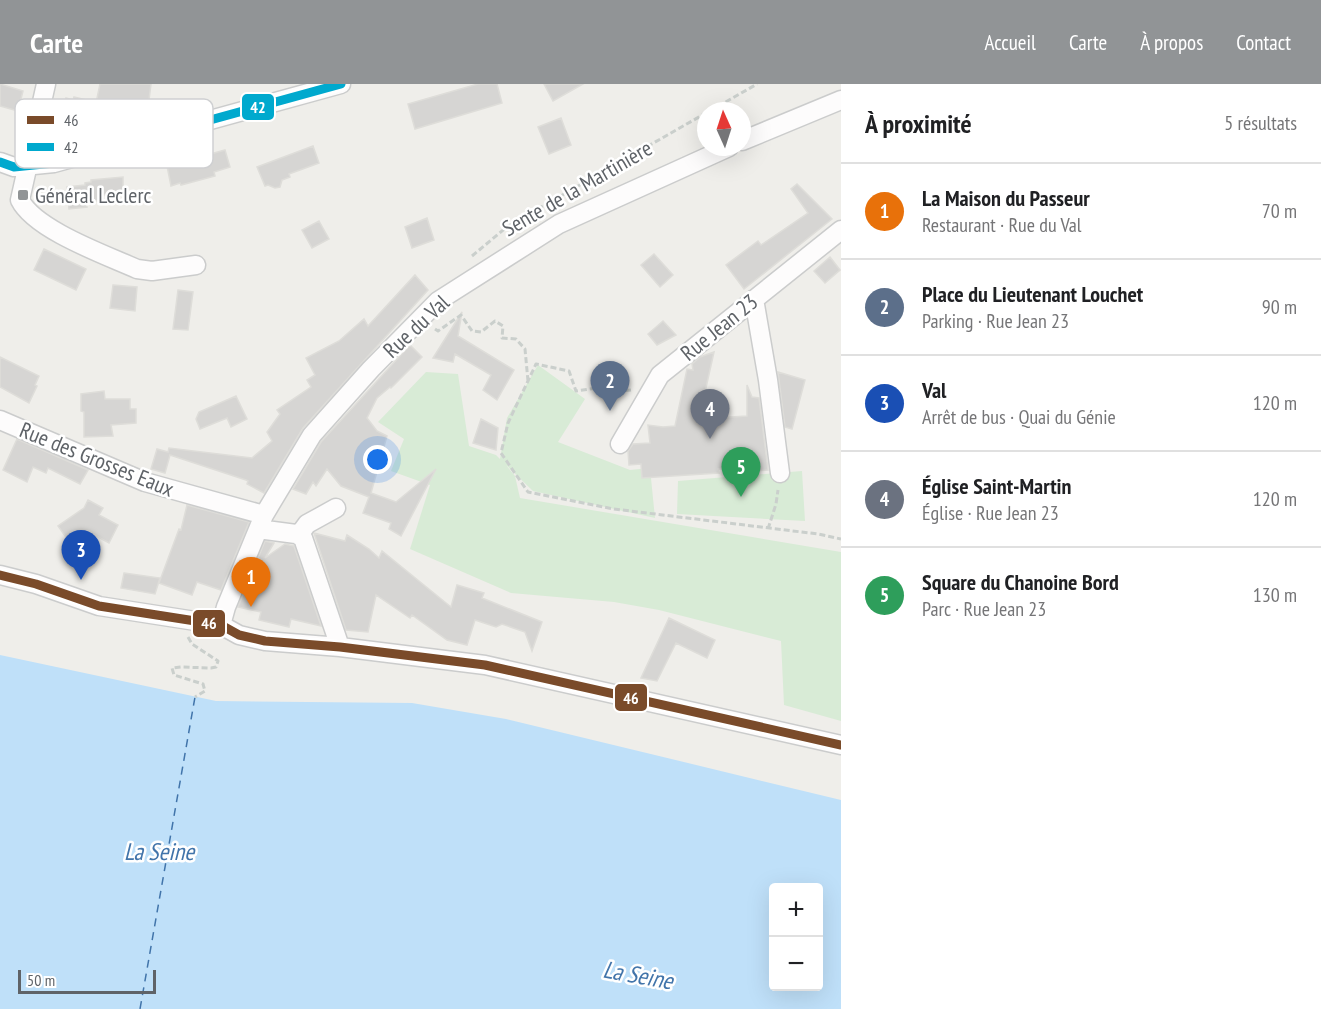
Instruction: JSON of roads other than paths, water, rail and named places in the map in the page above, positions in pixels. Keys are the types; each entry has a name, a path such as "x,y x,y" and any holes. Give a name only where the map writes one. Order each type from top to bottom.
{"street":[{"path":"43,99 46,84"},
{"path":"213,119 341,84"},
{"path":"751,137 841,100"},
{"name":"Rue du Val","path":"221,626 226,607 261,522 312,435 370,369 438,301 559,224 709,156"},
{"path":"0,162 15,167"},
{"path":"27,168 20,200 24,208 51,229 137,269 152,271 196,265"},
{"name":"Rue Jean 23","path":"620,444 660,375 841,230"},
{"path":"754,299 768,380 780,473"},
{"name":"Rue des Grosses Eaux","path":"0,420 145,482 299,535"},
{"path":"336,508 307,524 299,535 303,538 340,647"},
{"path":"0,575 36,584 99,606 221,626 239,635 265,641 340,647 485,665 841,745"}],"water":[{"name":"La Seine","path":"0,655 216,701 412,703 506,719 841,800 841,1009 0,1009"}],"place":[{"name":"Général Leclerc","path":"23,195"},
{"name":"Place du Lieutenant Louchet","path":"610,411"},
{"name":"Église Saint-Martin","path":"710,439"},
{"name":"Square du Chanoine Bord","path":"741,497"},
{"name":"Val","path":"81,580"},
{"name":"La Maison du Passeur","path":"251,607"}]}
